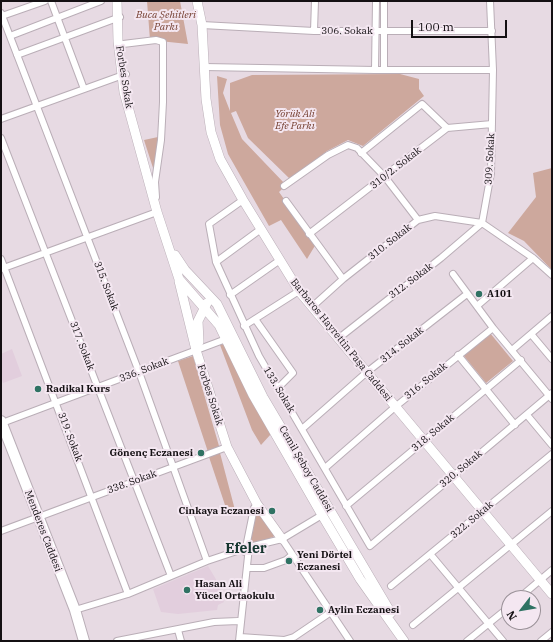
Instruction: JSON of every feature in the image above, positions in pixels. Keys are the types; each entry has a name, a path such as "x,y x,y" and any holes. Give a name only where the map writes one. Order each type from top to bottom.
{"main road":[{"name":"Forbes Sokak","path":"117,1 124,44 124,74"},
{"name":"Forbes Sokak","path":"121,1 120,18 124,74 135,135 157,212 179,279 196,350 227,448 257,504 282,539"},
{"name":"Barbaros Hayrettin Paşa Caddesi","path":"197,1 202,25 206,99 211,132 220,159 243,200 299,291 552,594"},
{"name":"Cemil Şeboy Caddesi","path":"170,249 185,270 217,304 263,397 408,641"},
{"name":"Forbes Sokak","path":"179,279 219,325 226,339"},
{"path":"196,350 200,344 198,321 202,305 209,294"},
{"path":"188,316 202,305"},
{"name":"Cemil Şeboy Caddesi","path":"226,339 253,394 322,515 360,579 404,641"},
{"name":"Menderes Caddesi","path":"1,422 75,610 84,641"}],"street":[{"path":"2,14 45,1"},
{"path":"51,1 84,88"},
{"path":"10,36 101,1"},
{"path":"314,31 315,1"},
{"path":"375,70 376,1"},
{"path":"384,1 384,70"},
{"name":"309. Sokak","path":"482,223 491,173 493,70 490,1"},
{"name":"315. Sokak","path":"2,14 139,372 207,561"},
{"path":"17,56 64,37 120,18"},
{"name":"306. Sokak","path":"202,25 314,31 492,31"},
{"path":"3,268 87,236 157,212 155,182 161,140 163,102 162,42 156,40 124,44"},
{"path":"204,67 375,70 493,70"},
{"path":"1,119 124,74"},
{"path":"361,153 422,104 447,128 492,124"},
{"name":"310/2. Sokak","path":"309,234 447,128"},
{"name":"317. Sokak","path":"1,138 171,576"},
{"path":"284,186 328,155 348,145 357,148 385,177 418,220"},
{"name":"133. Sokak","path":"243,200 209,224 216,262 259,356 370,546"},
{"path":"286,201 343,279"},
{"name":"310. Sokak","path":"313,306 343,279 418,220 435,216 482,223"},
{"path":"482,223 533,258 552,275"},
{"name":"312. Sokak","path":"339,338 441,258 482,223"},
{"path":"216,262 261,229"},
{"path":"477,306 533,258"},
{"name":"319. Sokak","path":"1,259 3,268 57,402 128,594"},
{"path":"230,295 280,260"},
{"path":"453,274 493,328 551,396"},
{"path":"244,326 299,291"},
{"name":"314. Sokak","path":"302,429 367,372 467,294"},
{"path":"512,350 552,316"},
{"path":"255,319 293,373 278,388"},
{"name":"316. Sokak","path":"325,468 395,407 493,328"},
{"path":"531,334 552,359"},
{"name":"336. Sokak","path":"1,422 226,339"},
{"path":"458,355 515,425"},
{"name":"318. Sokak","path":"346,506 521,360"},
{"name":"320. Sokak","path":"370,546 453,475 551,396"},
{"path":"527,415 552,445"},
{"name":"338. Sokak","path":"1,531 227,448"},
{"name":"322. Sokak","path":"391,586 552,454"},
{"path":"238,640 238,621 247,548 254,508 257,504"},
{"path":"413,625 552,511"},
{"path":"75,610 128,594 207,561 247,548 282,539 322,515"},
{"path":"282,539 350,641"},
{"path":"238,640 247,568 247,548"},
{"path":"431,554 502,641"},
{"path":"247,568 268,566 292,555"},
{"path":"528,590 552,570"},
{"path":"238,640 295,639 331,612"},
{"path":"467,641 501,614"},
{"path":"117,641 136,640 214,622 238,621"},
{"path":"178,630 182,641"},
{"path":"541,641 552,632"}],"shaded area":[{"path":"12,349 22,376 3,383 1,377 1,354"},
{"name":"Hasan Ali Yücel Ortaokulu","path":"208,566 217,581 224,602 218,605 217,610 178,614 161,612 153,589"}],"green space":[{"name":"Buca Şehitleri Parkı","path":"147,1 180,1 188,44 150,40"},
{"name":"Yörük Ali Efe Parkı","path":"400,74 419,79 419,89 424,96 363,146 348,140 327,151 291,180 248,138 236,111 231,113 242,139 286,185 279,192 316,244 307,259 281,220 269,226 228,154 220,125 217,76 227,79 223,93 230,111 230,83 252,75"},
{"path":"158,137 154,171 144,140"},
{"path":"552,168 552,270 524,241 508,233 536,197 533,173"},
{"path":"490,333 513,361 486,383 464,356"},
{"path":"224,344 271,434 261,445 252,430 220,345"},
{"path":"193,356 219,446 208,452 178,361"},
{"path":"220,453 235,510 227,511 209,457"},
{"path":"257,511 275,536 251,546 249,537 253,532 254,514"}],"place":[{"name":"A101","path":"479,294"},
{"name":"Radikal Kurs","path":"38,389"},
{"name":"Gönenç Eczanesi","path":"201,453"},
{"name":"Cinkaya Eczanesi","path":"272,511"},
{"name":"Yeni Dörtel Eczanesi","path":"289,561"},
{"name":"Hasan Ali Yücel Ortaokulu","path":"187,590"},
{"name":"Aylin Eczanesi","path":"320,610"}],"district":[{"name":"Efeler","path":"246,549"}]}
